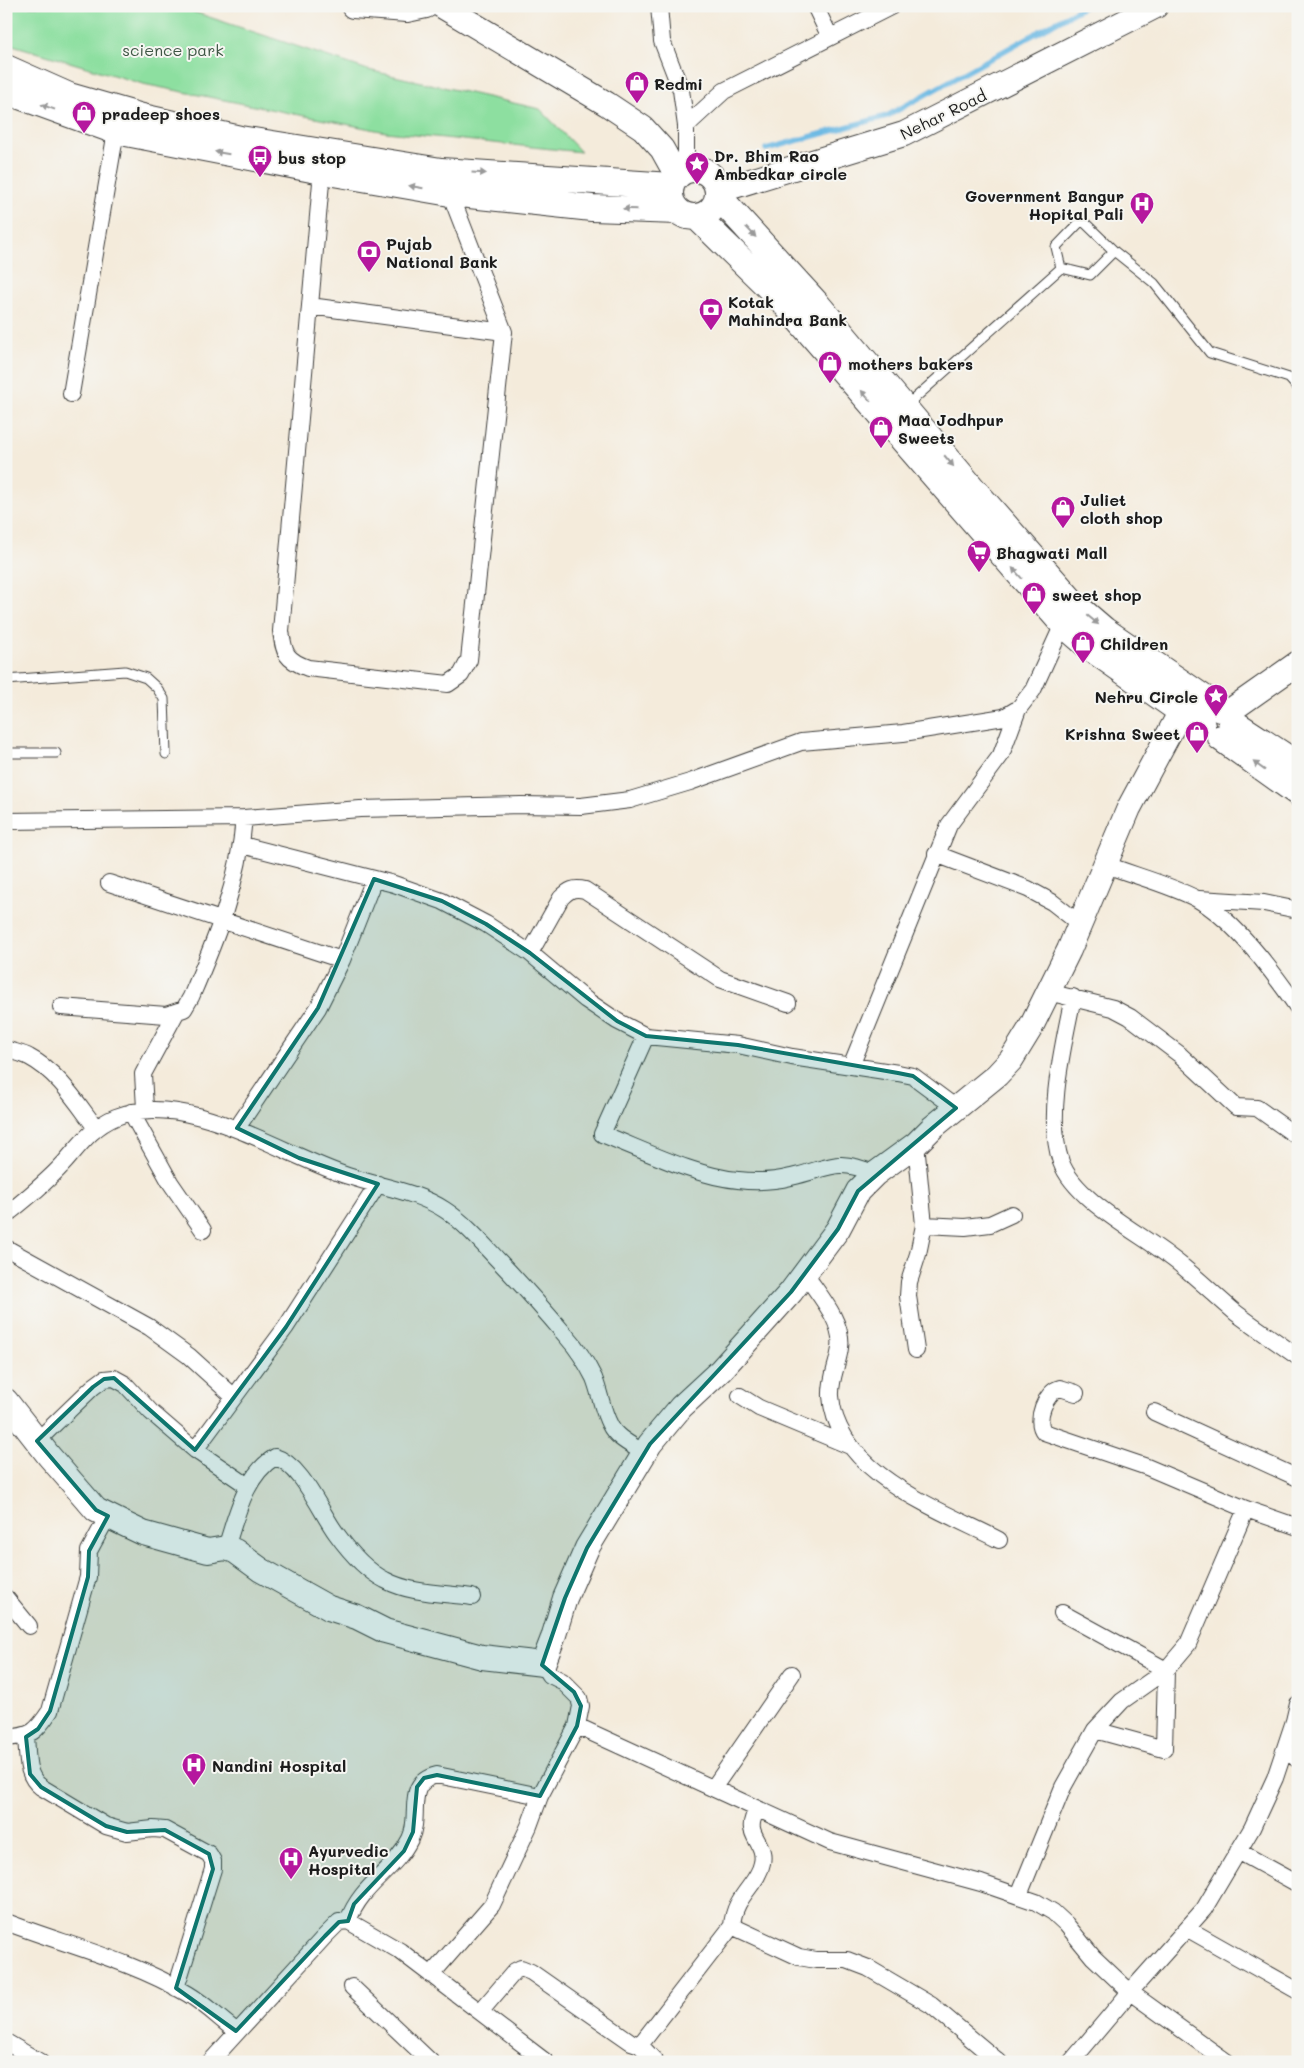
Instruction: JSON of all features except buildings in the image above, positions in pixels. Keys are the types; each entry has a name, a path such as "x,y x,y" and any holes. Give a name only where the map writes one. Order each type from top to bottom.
{"main road":[{"path":"6,68 70,96 142,117 240,139 441,171 678,177 697,168 708,172 715,180 718,194 816,302 896,415 1064,624 1092,649 1181,711 1220,721 1298,765"},
{"path":"6,91 116,131 322,171 450,193 592,208 688,214 711,209 718,194"},
{"path":"678,177 670,195 672,204 688,214 780,298 896,415 1076,606 1220,721 1298,793"}],"street":[{"path":"353,6 407,10 426,6"},
{"path":"442,6 607,104 642,128 662,149 678,177"},
{"path":"658,6 662,41 681,90 686,126 678,177"},
{"path":"816,6 830,38"},
{"path":"686,126 724,91 892,6"},
{"name":"Nehar Road","path":"718,194 904,134 1156,6"},
{"path":"72,394 116,131"},
{"path":"322,171 281,631 284,650 293,662 308,668 448,684 461,675 469,660 504,332 450,193"},
{"path":"310,306 504,332"},
{"path":"1004,717 1019,708 1033,690 1064,624"},
{"path":"1220,721 1298,663"},
{"path":"543,1664 554,1638 564,1598 587,1548 644,1453 681,1407 721,1370 805,1274 838,1229 858,1191 875,1174 916,1144 956,1108 997,1076 1011,1060 1048,992 1150,765 1181,711"},
{"path":"6,821 244,818 360,809 521,805 581,806 630,800 690,782 801,742 903,732 1004,717 1017,712 1001,755 949,825 851,1066"},
{"path":"61,1007 122,1013 176,1013 184,1009 223,922 242,846 244,818"},
{"path":"242,846 374,879 442,901 486,924 530,953 586,1000 617,1021 646,1036 738,1044 792,1057 913,1076 956,1108"},
{"path":"936,854 1028,889 1052,902 1080,924"},
{"path":"1104,864 1197,898 1224,917 1278,978 1298,1008"},
{"path":"237,1128 318,1008 342,960 374,879"},
{"path":"110,883 342,960"},
{"path":"530,953 561,898 568,891 576,888 585,890 652,932 720,979 788,1003"},
{"path":"1197,898 1264,903 1298,910"},
{"path":"1048,992 1113,1008 1130,1017 1179,1054 1236,1107 1257,1108 1298,1137"},
{"path":"1073,997 1058,1072 1055,1122 1059,1156 1066,1171 1073,1182 1106,1212 1170,1256 1236,1313 1298,1357"},
{"path":"176,1013 143,1074 138,1110 165,1174 203,1230"},
{"path":"646,1036 602,1134 671,1162 737,1180 792,1177 837,1164 857,1166 875,1174"},
{"path":"6,1049 28,1056 46,1069 66,1089 96,1128"},
{"path":"6,1215 37,1190 65,1162 83,1139 96,1128 115,1117 138,1110 189,1115 237,1128 299,1158 420,1197 445,1210 472,1232 570,1339 593,1377 610,1426 621,1438 644,1453"},
{"path":"916,1144 924,1225 918,1254 909,1282 908,1296 916,1350"},
{"path":"195,1450 286,1327 378,1184"},
{"path":"924,1225 965,1227 990,1224 1012,1214"},
{"path":"6,1248 148,1328 189,1356 234,1396"},
{"path":"805,1274 833,1318 841,1337 831,1385 832,1398 840,1431 850,1446 887,1480 999,1540"},
{"path":"37,1441 93,1387 104,1379 114,1378 126,1384 151,1412 195,1450 248,1486"},
{"path":"1076,1393 1060,1388 1050,1394 1040,1419 1040,1425 1044,1432 1147,1467 1246,1508 1298,1527"},
{"path":"740,1396 758,1408 850,1446"},
{"path":"6,1401 37,1441 96,1510 108,1516 143,1533 208,1551 226,1548 329,1608 357,1617 384,1631 482,1657 543,1664"},
{"path":"1154,1412 1298,1478"},
{"path":"226,1548 248,1486 265,1463 275,1457 284,1460 297,1473 336,1534 359,1561 385,1580 410,1589 472,1597"},
{"path":"1019,1894 1063,1788 1095,1730 1122,1700 1166,1670 1188,1644 1246,1508"},
{"path":"6,1738 26,1737 38,1729 50,1711 88,1577 89,1551 108,1516"},
{"path":"6,1598 29,1626"},
{"path":"1062,1613 1166,1670"},
{"path":"431,1975 448,1953 492,1905 529,1826 540,1796 577,1726 581,1706 578,1698 562,1681 550,1675 543,1664"},
{"path":"1095,1730 1164,1749 1166,1670"},
{"path":"714,1787 792,1674"},
{"path":"1071,2062 1130,1992 1188,1929 1204,1908 1252,1828 1275,1778 1298,1704"},
{"path":"577,1726 714,1787 804,1831 852,1849 1019,1894 1053,1912 1074,1932 1107,1971 1130,1992 1227,2062"},
{"path":"26,1737 30,1774 41,1787 106,1826 127,1832 153,1829 165,1830 209,1854 213,1861 213,1868 176,1988"},
{"path":"1285,1749 1298,1760"},
{"path":"348,1921 354,1904 404,1851 413,1832 417,1787 424,1778 437,1775 540,1796"},
{"path":"640,2045 732,1926 733,1913 738,1902 759,1872 763,1862 762,1852 750,1829 752,1818 758,1809"},
{"path":"1238,1851 1298,1884"},
{"path":"210,2062 332,1929 339,1922 348,1921 382,1939 546,2062"},
{"path":"6,1922 115,1961 176,1988 189,1995 236,2032"},
{"path":"732,1926 799,1957 816,1960 847,1960 874,1972 931,2005 999,2062"},
{"path":"1188,1929 1298,1990"},
{"path":"480,2012 515,1971 521,1968 531,1972 631,2042 640,2045 656,2062"},
{"path":"352,1987 431,2062"},
{"path":"6,2042 40,2062"}],"lane":[{"path":"1061,268 1056,247 1082,220 1114,251 1154,283 1210,353 1289,378 1298,388"},
{"path":"1061,268 1090,275 1114,251"},
{"path":"896,415 1061,268"},
{"path":"6,680 125,671 146,678 157,688 164,699 166,754"},
{"path":"6,753 56,753"}],"highlighted area":[{"path":"374,879 442,901 486,924 530,953 617,1021 646,1036 738,1045 913,1076 956,1108 858,1191 838,1229 791,1292 650,1444 587,1548 565,1598 542,1665 574,1692 581,1706 577,1726 540,1796 437,1775 424,1778 417,1787 413,1832 404,1851 354,1904 348,1921 339,1922 236,2031 176,1988 213,1869 209,1854 165,1830 127,1832 106,1826 41,1787 30,1774 26,1737 38,1729 50,1711 88,1577 89,1551 108,1516 96,1510 37,1441 93,1387 104,1379 114,1378 195,1450 286,1327 378,1184 299,1158 237,1128 318,1008"}],"green space":[{"name":"science park","path":"6,6 176,6 368,70 540,109 581,152 386,132 143,84 6,43"}],"waterway":[{"path":"766,149 887,116 1085,6"}],"place":[{"name":"Redmi","path":"637,104"},
{"name":"pradeep shoes","path":"84,134"},
{"name":"bus stop","path":"260,178"},
{"name":"Dr. Bhim Rao Ambedkar circle","path":"697,185"},
{"name":"Government Bangur Hopital Pali","path":"1142,225"},
{"name":"Pujab National Bank","path":"369,273"},
{"name":"Kotak Mahindra Bank","path":"711,331"},
{"name":"mothers bakers","path":"830,384"},
{"name":"Maa Jodhpur Sweets","path":"881,449"},
{"name":"Juliet cloth shop","path":"1063,529"},
{"name":"Bhagwati Mall","path":"979,573"},
{"name":"sweet shop","path":"1034,615"},
{"name":"Children","path":"1083,664"},
{"name":"Nehru Circle","path":"1216,717"},
{"name":"Krishna Sweet","path":"1197,754"},
{"name":"Nandini Hospital","path":"194,1786"},
{"name":"Ayurvedic Hospital","path":"291,1880"}]}
